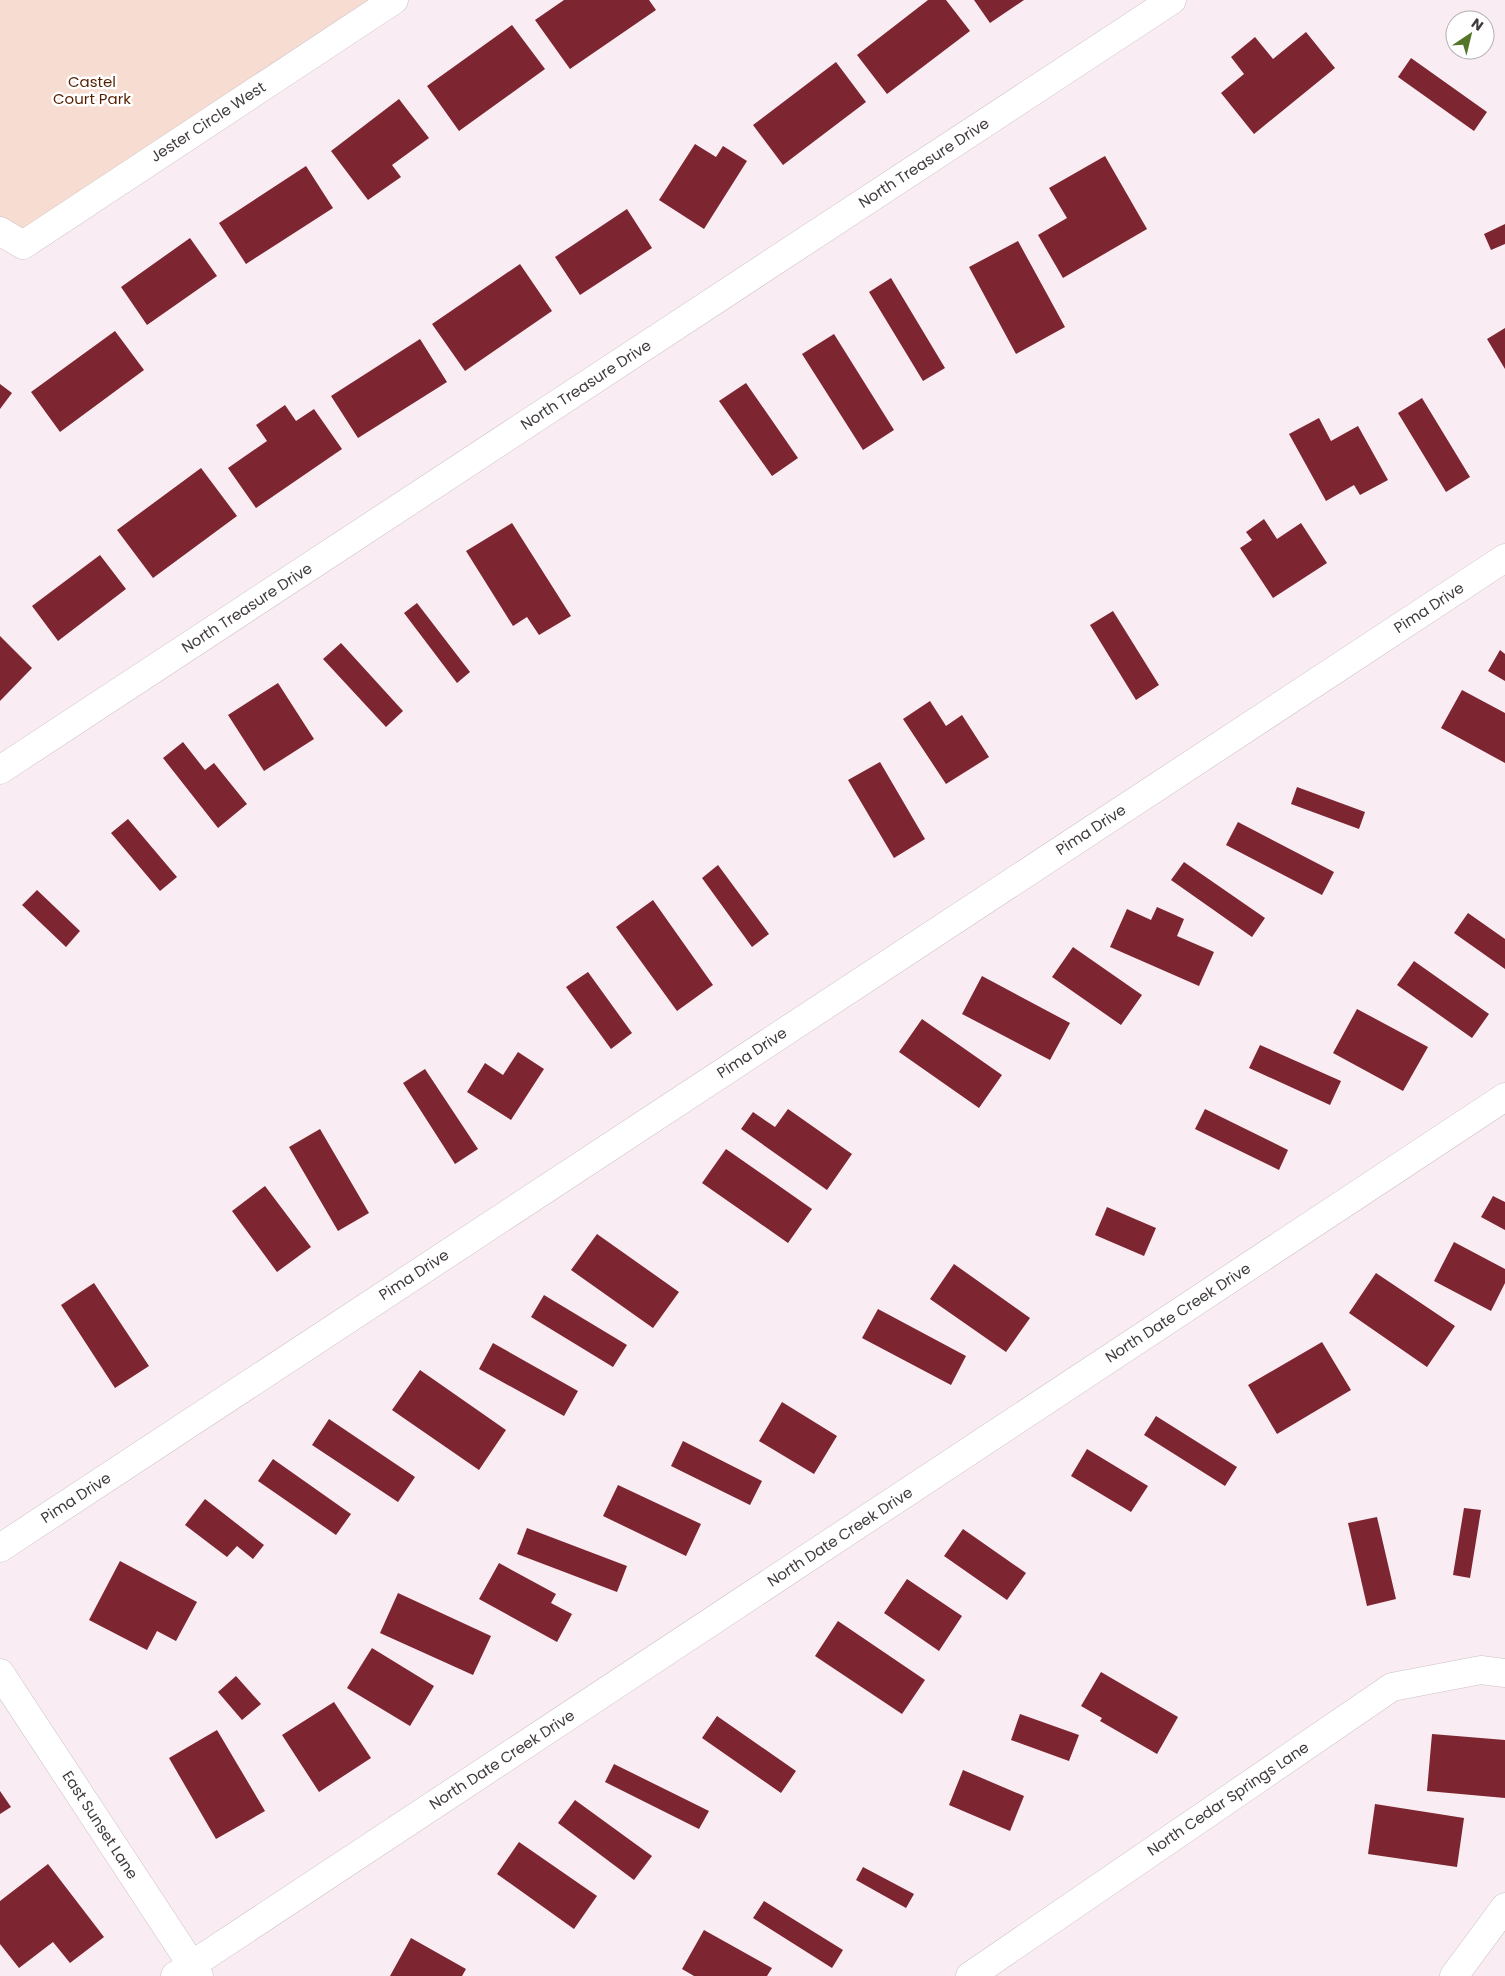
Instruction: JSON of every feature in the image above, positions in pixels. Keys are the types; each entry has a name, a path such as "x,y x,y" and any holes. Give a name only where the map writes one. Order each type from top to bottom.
{"street":[{"name":"Jester Circle West","path":"11,238 394,0"},
{"name":"North Treasure Drive","path":"0,770 1172,0"},
{"name":"Pima Drive","path":"0,1548 1505,558"},
{"name":"North Date Creek Drive","path":"188,1972 1505,1097"},
{"name":"North Cedar Springs Lane","path":"970,1976 1392,1687 1481,1670 1505,1673"},
{"name":"East Sunset Lane","path":"0,1674 188,1972"},
{"path":"1454,1976 1505,1907"}],"green space":[{"name":"Castel Court Park","path":"0,0 394,0 23,245 0,232"}],"building":[{"path":"564,0 649,0 656,10 570,69 535,20"},
{"path":"928,0 946,0 970,31 887,94 857,55"},
{"path":"974,0 1024,0 990,23"},
{"path":"512,25 545,69 459,131 427,86"},
{"path":"1306,32 1335,68 1254,134 1221,93 1244,74 1231,57 1255,37 1273,59"},
{"path":"1411,58 1487,112 1474,131 1398,77"},
{"path":"836,62 866,102 783,165 753,125"},
{"path":"399,99 429,138 392,165 401,177 368,200 331,151"},
{"path":"695,144 716,157 723,146 747,161 704,229 659,200"},
{"path":"1105,156 1147,229 1063,278 1038,235 1067,218 1049,188"},
{"path":"306,166 333,208 246,264 219,223"},
{"path":"627,209 652,248 580,295 555,257"},
{"path":"1505,224 1505,244 1491,250 1484,234"},
{"path":"190,238 217,276 147,325 121,287"},
{"path":"1018,241 1065,327 1016,354 969,267"},
{"path":"520,264 552,311 465,371 432,324"},
{"path":"891,278 945,368 923,381 869,292"},
{"path":"1505,328 1505,369 1487,339"},
{"path":"115,331 144,370 60,432 31,392"},
{"path":"834,334 894,430 863,450 802,354"},
{"path":"420,339 447,382 358,438 331,396"},
{"path":"746,383 798,458 772,476 719,401"},
{"path":"0,384 12,393 0,409"},
{"path":"1422,398 1470,477 1446,492 1398,413"},
{"path":"285,405 296,421 314,409 342,449 256,508 228,468 267,441 256,425"},
{"path":"1319,418 1331,441 1358,426 1388,480 1360,495 1354,485 1326,501 1289,434"},
{"path":"201,468 237,516 153,578 117,530"},
{"path":"1264,519 1277,539 1301,523 1327,563 1273,598 1240,548 1252,540 1246,532"},
{"path":"512,523 571,616 539,635 527,617 513,626 466,551"},
{"path":"100,555 126,589 58,641 32,606"},
{"path":"417,603 470,672 457,683 404,613"},
{"path":"1113,611 1159,685 1136,700 1090,625"},
{"path":"0,636 32,668 0,701"},
{"path":"341,643 403,711 386,727 323,659"},
{"path":"1500,650 1505,654 1505,681 1488,671"},
{"path":"278,683 314,739 264,771 228,715"},
{"path":"1462,690 1505,713 1505,763 1441,728"},
{"path":"930,701 946,726 962,715 989,757 946,784 903,719"},
{"path":"183,742 205,770 214,763 247,804 218,828 163,758"},
{"path":"880,762 925,839 894,858 848,780"},
{"path":"1297,787 1365,812 1359,829 1291,804"},
{"path":"128,819 177,877 160,891 111,833"},
{"path":"1238,822 1334,872 1322,895 1226,845"},
{"path":"1184,862 1265,918 1252,937 1171,880"},
{"path":"718,865 769,934 752,947 702,878"},
{"path":"37,890 80,931 66,947 22,905"},
{"path":"653,900 713,985 677,1011 616,927"},
{"path":"1157,907 1184,919 1177,936 1214,952 1199,986 1110,947 1127,909 1151,920"},
{"path":"1468,913 1505,939 1505,969 1454,933"},
{"path":"1073,947 1142,995 1121,1025 1052,977"},
{"path":"1414,961 1489,1014 1472,1038 1397,985"},
{"path":"588,972 632,1033 611,1049 566,987"},
{"path":"982,976 1070,1023 1050,1060 962,1014"},
{"path":"1357,1009 1428,1047 1403,1091 1333,1053"},
{"path":"922,1019 1002,1075 979,1108 899,1052"},
{"path":"1260,1045 1341,1081 1330,1105 1249,1068"},
{"path":"518,1052 544,1069 511,1120 467,1092 485,1063 503,1075"},
{"path":"425,1069 478,1149 455,1164 403,1083"},
{"path":"788,1109 852,1154 827,1190 741,1129 753,1112 775,1127"},
{"path":"1205,1109 1288,1150 1279,1170 1195,1129"},
{"path":"320,1129 369,1213 338,1231 289,1147"},
{"path":"726,1149 812,1209 788,1243 702,1183"},
{"path":"265,1186 311,1247 277,1272 232,1211"},
{"path":"1493,1196 1505,1202 1505,1230 1481,1217"},
{"path":"1107,1207 1156,1228 1144,1256 1095,1235"},
{"path":"597,1234 679,1292 653,1328 571,1270"},
{"path":"1454,1242 1505,1269 1505,1283 1491,1311 1434,1281"},
{"path":"954,1264 1030,1318 1006,1352 930,1299"},
{"path":"1376,1273 1455,1326 1427,1367 1349,1313"},
{"path":"94,1283 149,1366 115,1388 61,1305"},
{"path":"544,1295 627,1345 613,1367 531,1317"},
{"path":"878,1309 966,1356 951,1385 862,1338"},
{"path":"1322,1342 1351,1390 1277,1434 1248,1385"},
{"path":"493,1343 578,1391 564,1416 479,1369"},
{"path":"420,1370 506,1430 479,1470 392,1410"},
{"path":"782,1402 837,1436 814,1474 759,1441"},
{"path":"1156,1416 1237,1467 1225,1486 1144,1435"},
{"path":"329,1419 415,1477 398,1502 312,1445"},
{"path":"683,1441 762,1481 750,1505 671,1466"},
{"path":"1087,1449 1148,1486 1131,1512 1071,1476"},
{"path":"273,1459 351,1514 336,1535 258,1481"},
{"path":"618,1485 701,1524 686,1556 603,1516"},
{"path":"205,1499 264,1545 253,1559 237,1546 227,1557 185,1525"},
{"path":"1464,1508 1481,1510 1470,1578 1453,1575"},
{"path":"1377,1517 1396,1599 1367,1606 1348,1523"},
{"path":"527,1528 627,1566 617,1592 517,1554"},
{"path":"963,1529 1026,1573 1007,1600 944,1556"},
{"path":"120,1561 197,1602 176,1641 157,1631 147,1650 89,1620"},
{"path":"499,1563 556,1594 551,1603 572,1614 557,1642 479,1599"},
{"path":"907,1579 962,1616 939,1651 884,1613"},
{"path":"398,1593 491,1636 473,1675 380,1633"},
{"path":"838,1621 925,1680 902,1714 815,1656"},
{"path":"372,1648 434,1686 410,1726 347,1688"},
{"path":"1101,1672 1178,1717 1157,1754 1100,1721 1102,1718 1081,1706"},
{"path":"236,1676 261,1704 242,1720 218,1692"},
{"path":"334,1702 371,1758 319,1792 282,1735"},
{"path":"1020,1714 1079,1735 1069,1761 1011,1740"},
{"path":"717,1716 796,1771 781,1793 702,1738"},
{"path":"217,1730 265,1811 216,1839 169,1758"},
{"path":"1432,1734 1505,1740 1505,1798 1427,1791"},
{"path":"614,1764 709,1811 699,1829 605,1782"},
{"path":"963,1770 1024,1796 1010,1831 949,1805"},
{"path":"0,1791 11,1807 0,1814"},
{"path":"575,1800 652,1856 634,1880 558,1823"},
{"path":"1375,1804 1464,1818 1457,1867 1368,1854"},
{"path":"519,1842 597,1896 574,1929 497,1874"},
{"path":"48,1864 104,1937 70,1963 53,1942 19,1968 0,1944 0,1901"},
{"path":"863,1867 914,1894 906,1908 856,1880"},
{"path":"764,1901 843,1950 832,1968 753,1918"},
{"path":"704,1930 772,1968 767,1976 694,1976 682,1969"},
{"path":"411,1938 466,1969 462,1976 390,1976"}]}
